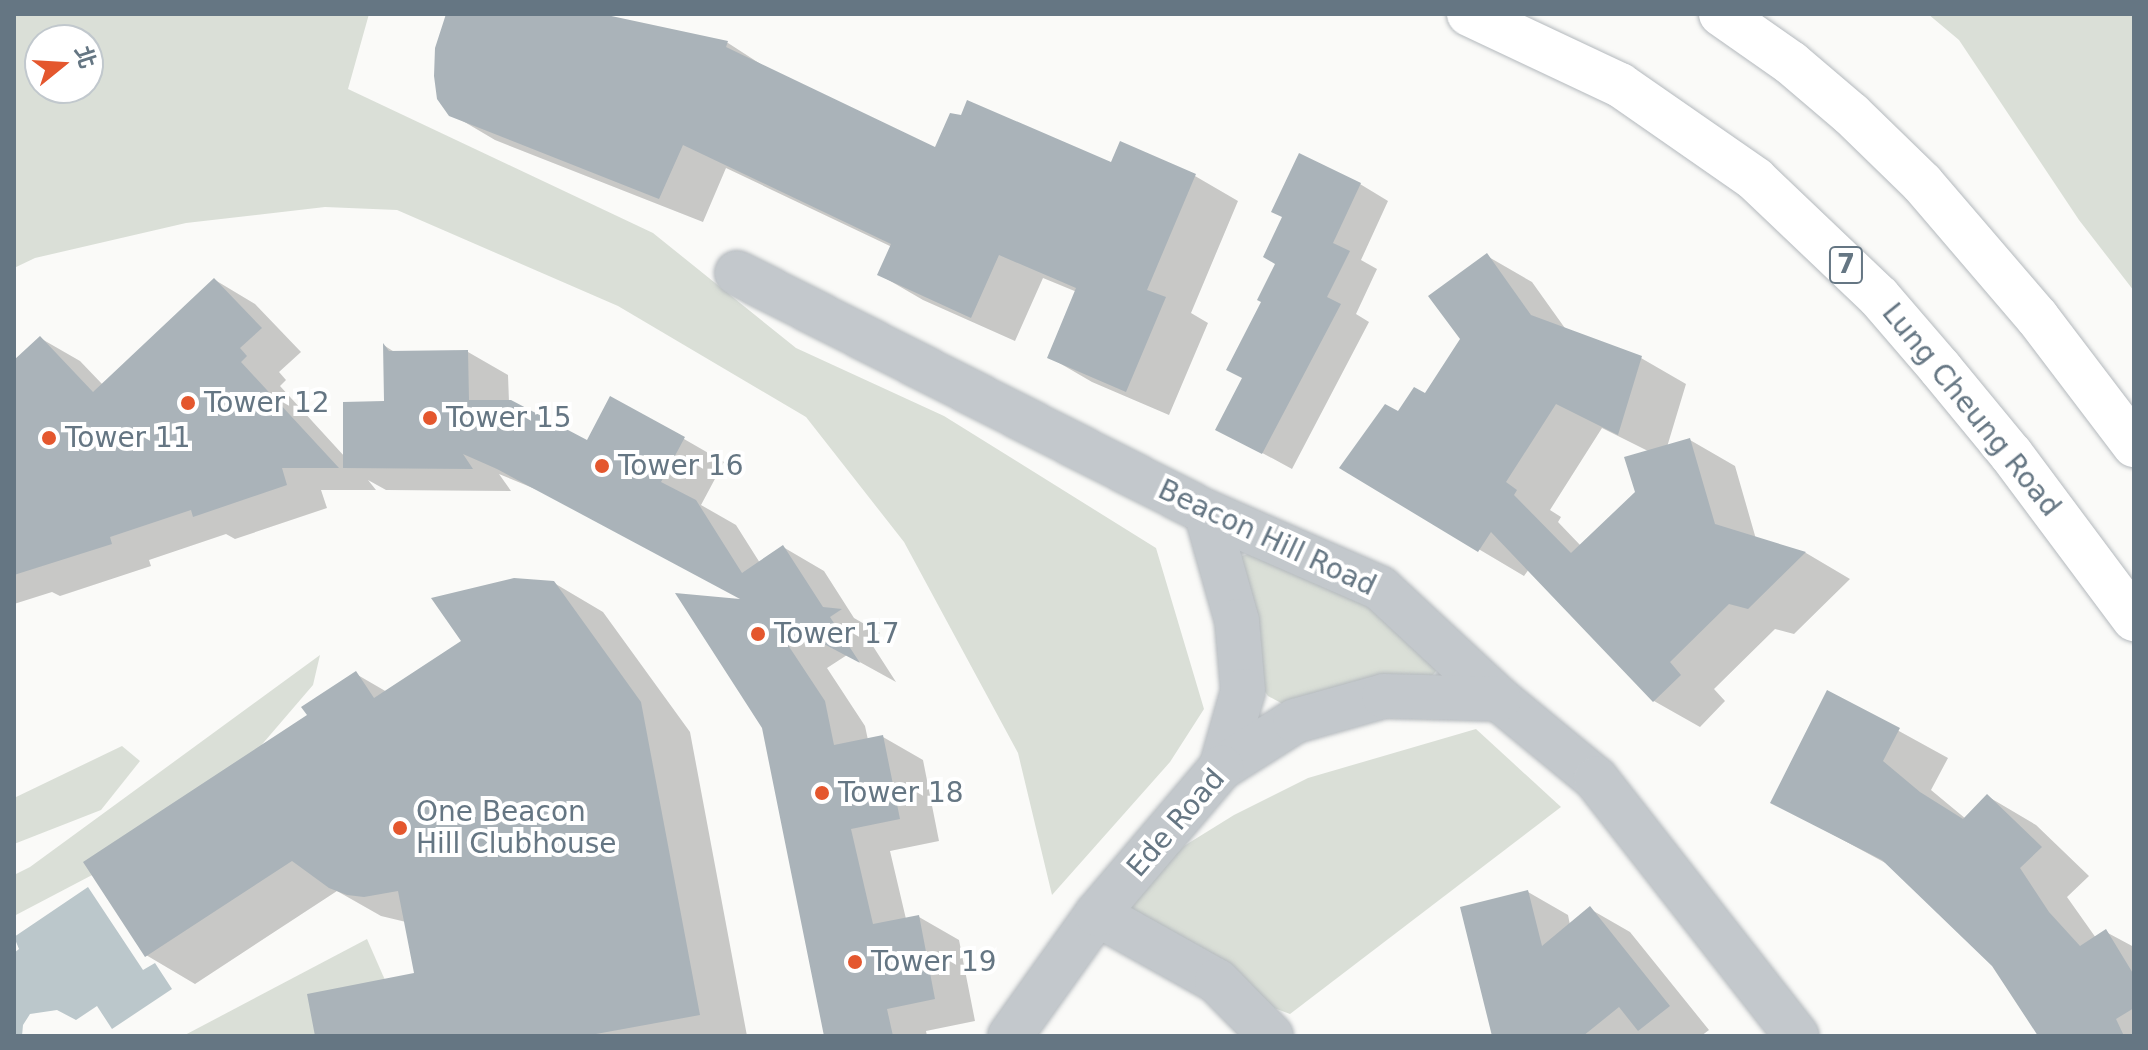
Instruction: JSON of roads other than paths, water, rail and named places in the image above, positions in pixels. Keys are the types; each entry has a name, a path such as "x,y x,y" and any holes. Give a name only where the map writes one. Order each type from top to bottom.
{"highway":[{"name":"Lung Cheung Road","path":"1469,14 1620,85 1733,163 1794,215 1879,297 1940,368 2011,454 2134,619"},
{"path":"1721,14 1803,73 1922,183 2037,317 2134,445"}],"street":[{"name":"Beacon Hill Road","path":"737,273 1206,512 1380,588 1499,699 1596,779 1797,1036"},
{"path":"1206,512 1237,621 1243,691 1221,768"},
{"name":"Ede Road","path":"1010,1036 1097,914 1221,768 1295,721 1384,696 1499,699"},
{"path":"1097,914 1217,981 1271,1036"}],"place":[{"name":"Tower 12","path":"188,403"},
{"name":"Tower 15","path":"430,418"},
{"name":"Tower 11","path":"49,438"},
{"name":"Tower 16","path":"602,466"},
{"name":"Tower 17","path":"758,634"},
{"name":"Tower 18","path":"822,793"},
{"name":"One Beacon Hill Clubhouse","path":"400,828"},
{"name":"Tower 19","path":"855,962"}]}
